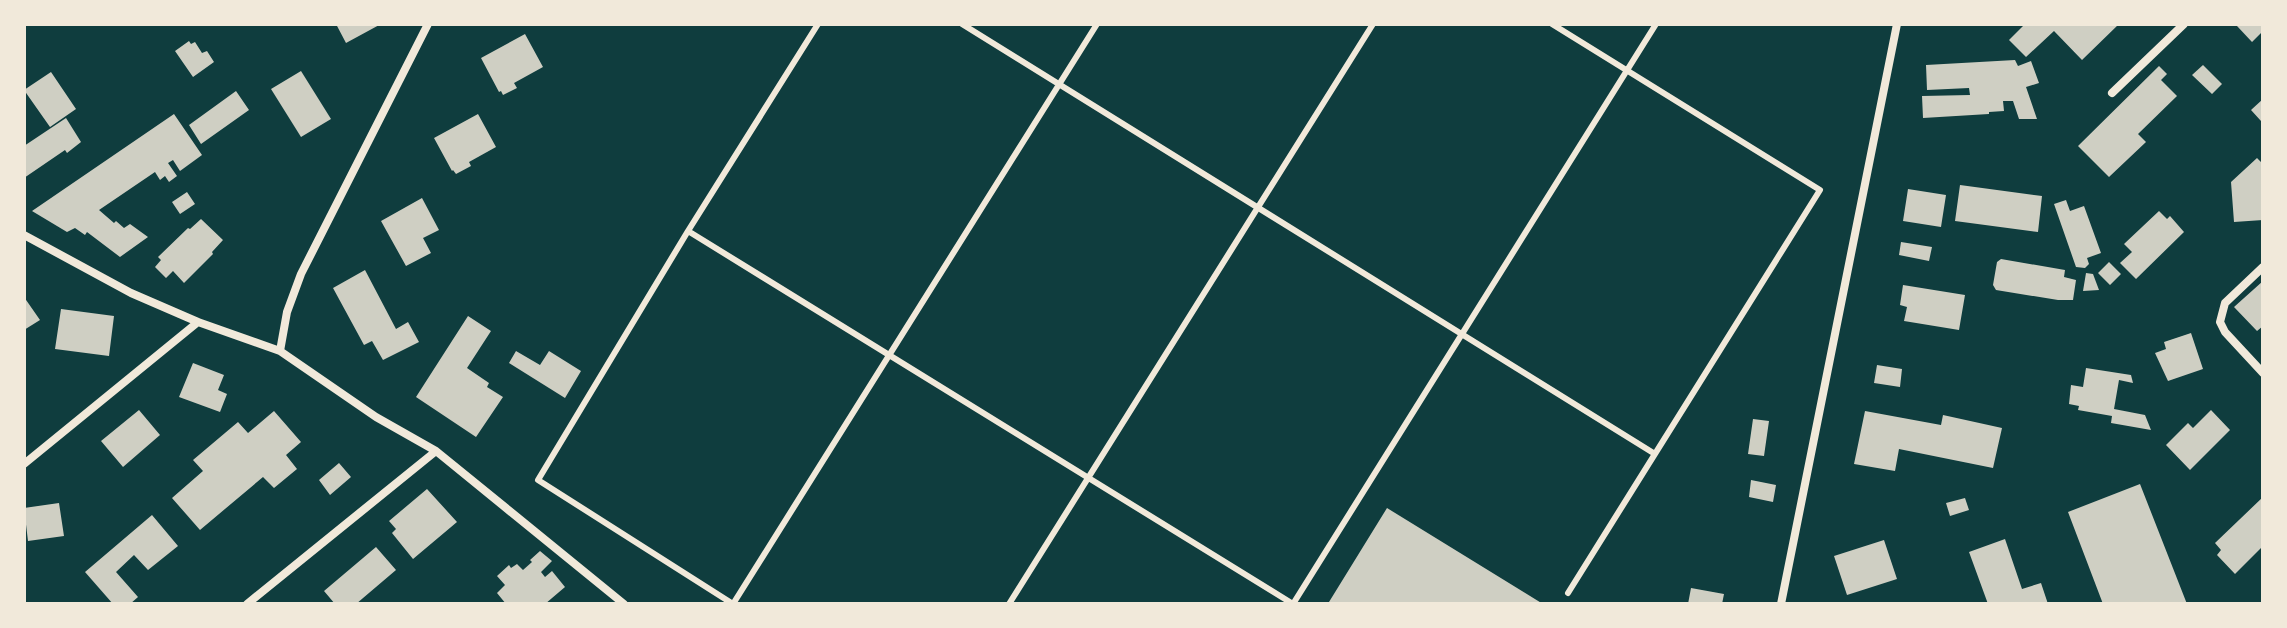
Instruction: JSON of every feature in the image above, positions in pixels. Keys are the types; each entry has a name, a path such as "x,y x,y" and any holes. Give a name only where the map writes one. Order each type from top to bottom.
{"street":[{"path":"280,351 287,312 301,274 428,24"},
{"path":"1781,604 1897,24"},
{"path":"2112,93 2184,24"},
{"path":"24,235 131,293 198,322 280,351 376,417 436,451 624,604"},
{"path":"2263,267 2225,303 2220,322 2225,332 2263,373"},
{"path":"24,464 198,322"},
{"path":"247,604 436,451"}],"lane":[{"path":"818,24 688,231 538,480 733,604 1097,24"},
{"path":"962,24 1655,454"},
{"path":"1009,604 1373,24"},
{"path":"1552,24 1820,190 1568,593"},
{"path":"688,231 1293,604 1656,24"}],"building":[{"path":"336,24 381,24 346,43"},
{"path":"2025,24 2119,24 2082,60 2054,31 2026,57 2009,40"},
{"path":"2263,24 2263,31 2252,42 2237,26"},
{"path":"525,34 543,67 514,83 517,88 503,95 481,58"},
{"path":"189,41 191,44 195,42 202,53 207,51 214,62 193,77 175,51"},
{"path":"2015,60 2018,66 2031,61 2039,83 2026,87 2037,119 2019,119 2013,101 2003,101 2004,111 1989,114 1923,118 1922,96 1970,95 1969,88 1927,90 1926,65"},
{"path":"2203,65 2222,84 2212,94 2192,75"},
{"path":"2159,66 2167,74 2161,80 2177,96 2138,134 2146,142 2109,177 2078,146"},
{"path":"301,71 331,119 301,137 271,89"},
{"path":"51,72 76,109 50,127 24,90"},
{"path":"236,91 249,110 201,144 189,125"},
{"path":"2263,99 2263,119 2261,121 2251,110"},
{"path":"174,114 202,155 180,171 173,160 168,163 177,176 169,182 165,176 160,180 155,172 99,210 114,223 116,221 124,228 130,224 148,237 120,257 87,232 85,235 75,228 67,232 32,211"},
{"path":"478,114 496,147 469,162 471,166 456,174 434,138"},
{"path":"66,118 81,142 24,178 24,146"},
{"path":"2257,158 2263,164 2263,220 2234,222 2231,182"},
{"path":"1960,185 2042,196 2038,232 1955,221"},
{"path":"1908,189 1946,195 1941,227 1903,221"},
{"path":"187,192 195,204 180,214 172,202"},
{"path":"422,198 439,230 423,238 431,253 406,266 381,221"},
{"path":"2066,200 2070,211 2084,206 2101,253 2087,258 2089,264 2085,268 2076,267 2054,204"},
{"path":"2159,211 2167,219 2170,216 2184,232 2136,279 2120,263 2132,252 2124,244"},
{"path":"201,219 223,240 184,283 173,271 166,278 155,267 161,260 158,257"},
{"path":"1901,242 1932,247 1929,261 1899,255"},
{"path":"2001,259 2065,270 2064,277 2076,280 2073,300 1996,290 1993,285 1997,262"},
{"path":"2109,262 2121,274 2110,285 2098,273"},
{"path":"365,270 396,329 408,322 419,342 383,360 372,341 364,345 333,288"},
{"path":"2086,273 2093,274 2099,290 2083,291"},
{"path":"2263,281 2263,326 2257,331 2234,307"},
{"path":"1903,285 1965,295 1959,330 1904,321 1907,307 1900,305"},
{"path":"24,297 40,320 24,330"},
{"path":"61,309 114,316 109,356 55,349"},
{"path":"468,316 491,331 467,368 503,397 476,437 416,397"},
{"path":"2191,333 2203,369 2168,381 2155,353 2166,349 2164,342"},
{"path":"516,351 540,365 549,351 581,371 565,398 509,363"},
{"path":"193,363 224,375 218,390 227,394 220,412 179,397"},
{"path":"1877,365 1902,369 1900,387 1874,383"},
{"path":"2086,368 2131,375 2133,383 2119,380 2114,409 2145,415 2151,430 2111,423 2112,416 2078,410 2079,406 2069,404 2071,385 2083,387"},
{"path":"139,410 160,435 123,467 101,441"},
{"path":"2211,410 2230,430 2190,470 2166,445 2188,423 2193,428"},
{"path":"274,411 301,442 286,455 297,469 274,488 263,477 200,530 172,498 203,471 193,460 238,422 248,433"},
{"path":"1865,411 1941,425 1943,415 2002,428 1993,468 1899,449 1895,471 1854,464"},
{"path":"1753,419 1769,421 1764,456 1748,454"},
{"path":"339,463 351,477 330,495 319,480"},
{"path":"1751,480 1776,485 1773,502 1749,497"},
{"path":"2140,484 2187,604 2103,604 2068,512"},
{"path":"427,489 457,522 413,559 392,533 396,529 389,521"},
{"path":"2263,497 2263,546 2235,574 2217,555 2221,550 2215,543"},
{"path":"1965,498 1969,510 1950,516 1946,503"},
{"path":"59,503 64,536 28,541 24,508"},
{"path":"1387,508 1543,604 1332,604 1329,602"},
{"path":"152,515 178,546 148,570 134,555 116,572 138,597 130,604 113,604 85,572"},
{"path":"2005,539 2022,589 2041,583 2048,604 1988,604 1969,552"},
{"path":"1884,540 1897,579 1847,595 1834,556"},
{"path":"376,547 396,570 356,604 335,604 324,591"},
{"path":"540,551 552,561 541,572 545,577 552,571 565,587 545,604 506,604 497,593 505,585 497,576 509,565 511,568 517,564 523,570"},
{"path":"1691,588 1724,594 1722,604 1688,604"}]}
